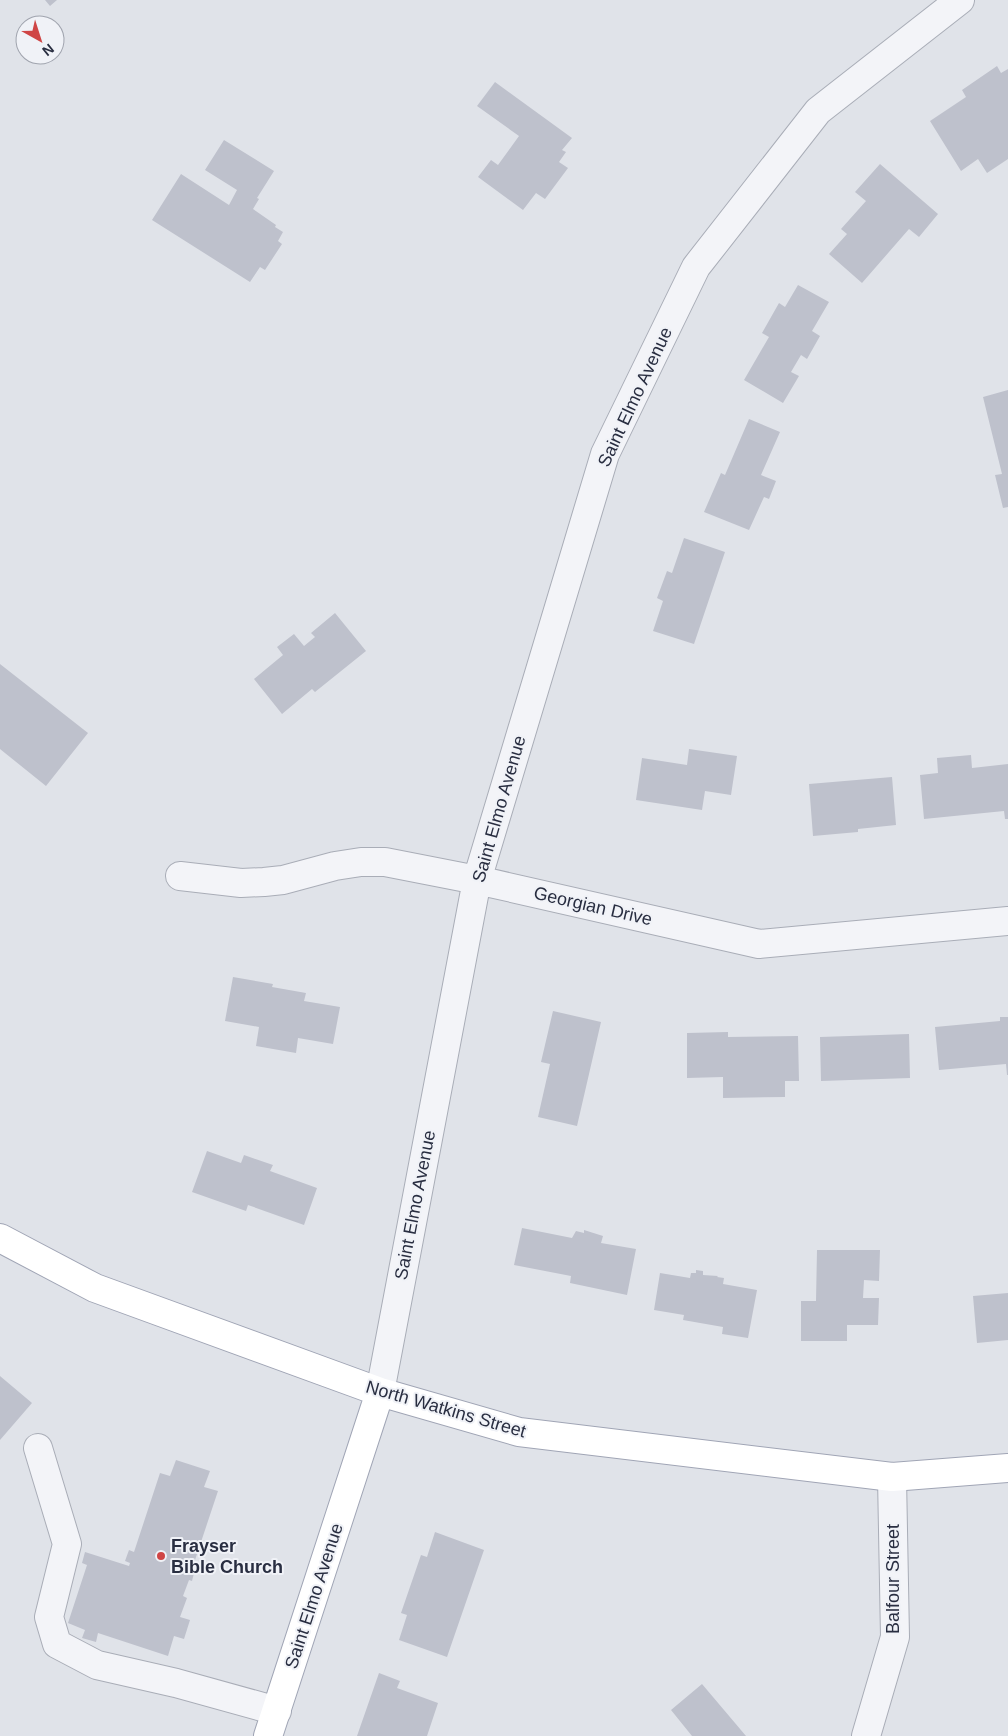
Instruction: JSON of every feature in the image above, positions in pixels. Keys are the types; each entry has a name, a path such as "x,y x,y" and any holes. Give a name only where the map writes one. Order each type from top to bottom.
{"main road":[{"name":"North Watkins Street","path":"0,1238 95,1288 380,1392 519,1432 892,1478 1008,1468"},
{"name":"Saint Elmo Avenue","path":"272,1723 380,1392"}],"street":[{"name":"Saint Elmo Avenue","path":"380,1392 477,880 606,454 696,266 818,111 960,0"},
{"name":"Georgian Drive","path":"180,876 241,883 264,882 284,880 336,866 361,862 385,862 477,880 759,944 1008,921"},
{"path":"38,1448 67,1544 50,1617 58,1644 97,1665 176,1682 272,1723"},
{"name":"Balfour Street","path":"866,1736 894,1638 892,1478"}],"building":[{"path":"45,0 57,0 50,6"},
{"path":"997,66 1001,73 1008,69 1008,159 987,173 978,159 961,171 930,121 966,97 962,90"},
{"path":"495,82 572,138 562,150 566,152 559,162 568,168 545,199 536,193 523,210 478,177 491,160 498,165 519,136 477,106"},
{"path":"224,140 274,171 257,198 259,199 253,209 283,232 278,241 282,244 265,270 260,267 250,282 152,220 181,174 229,205 237,190 205,170"},
{"path":"880,164 938,214 919,237 909,229 862,283 829,254 847,234 841,229 866,201 855,192"},
{"path":"798,285 829,302 812,331 820,336 807,359 801,355 791,372 799,376 783,403 744,380 769,337 762,333 779,303 785,307"},
{"path":"1008,390 1008,507 1003,508 995,475 1002,474 983,397"},
{"path":"749,419 780,432 761,475 776,481 769,499 764,497 749,530 704,512 721,473 725,475"},
{"path":"684,538 725,552 694,644 653,631 663,601 657,598 667,571 672,573"},
{"path":"335,613 366,651 315,692 312,689 282,714 254,679 283,655 277,647 294,634 304,646 315,637 311,633"},
{"path":"0,664 88,733 46,786 0,749"},
{"path":"689,749 737,756 731,795 705,791 702,810 636,800 642,758 687,765"},
{"path":"971,755 972,768 1008,764 1008,819 1005,819 1004,811 924,819 920,775 938,773 937,758"},
{"path":"892,777 896,825 858,829 858,832 813,836 809,784"},
{"path":"233,977 273,984 272,987 306,993 304,1001 340,1007 333,1044 298,1038 296,1053 256,1046 259,1027 225,1021"},
{"path":"553,1011 601,1022 577,1126 538,1117 550,1064 541,1062"},
{"path":"1000,1017 1008,1017 1008,1075 1006,1064 939,1070 935,1027 1000,1021"},
{"path":"728,1032 728,1037 798,1036 799,1081 785,1081 785,1097 723,1098 723,1077 687,1078 687,1033"},
{"path":"909,1034 910,1078 821,1081 820,1037"},
{"path":"207,1151 241,1163 244,1155 273,1165 270,1171 317,1188 304,1225 248,1205 246,1211 192,1192"},
{"path":"522,1228 572,1238 576,1231 584,1233 584,1230 603,1236 601,1243 636,1249 627,1295 570,1283 571,1276 514,1265"},
{"path":"817,1250 880,1250 879,1281 864,1280 863,1298 879,1298 878,1325 847,1325 847,1341 801,1341 801,1301 816,1301"},
{"path":"696,1270 703,1271 703,1275 724,1278 723,1284 757,1290 748,1338 722,1334 723,1327 683,1320 684,1315 654,1310 660,1273 690,1278 691,1273 696,1273"},
{"path":"1008,1293 1008,1340 977,1343 973,1296"},
{"path":"0,1376 32,1403 0,1440"},
{"name":"Frayser Bible Church","path":"176,1460 210,1471 204,1487 218,1491 191,1572 194,1573 192,1581 189,1580 183,1596 187,1598 180,1617 190,1620 184,1639 174,1636 168,1656 98,1633 96,1642 82,1638 85,1630 68,1623 87,1565 82,1563 85,1552 129,1566 130,1563 125,1561 129,1550 134,1552 160,1473 170,1476"},
{"path":"435,1532 484,1550 447,1657 399,1640 407,1615 401,1613 421,1555 427,1557"},
{"path":"379,1673 400,1681 397,1688 438,1703 427,1736 357,1736"},
{"path":"702,1684 746,1736 692,1736 671,1710"}],"place":[{"name":"Frayser Bible Church","path":"161,1556"}]}
